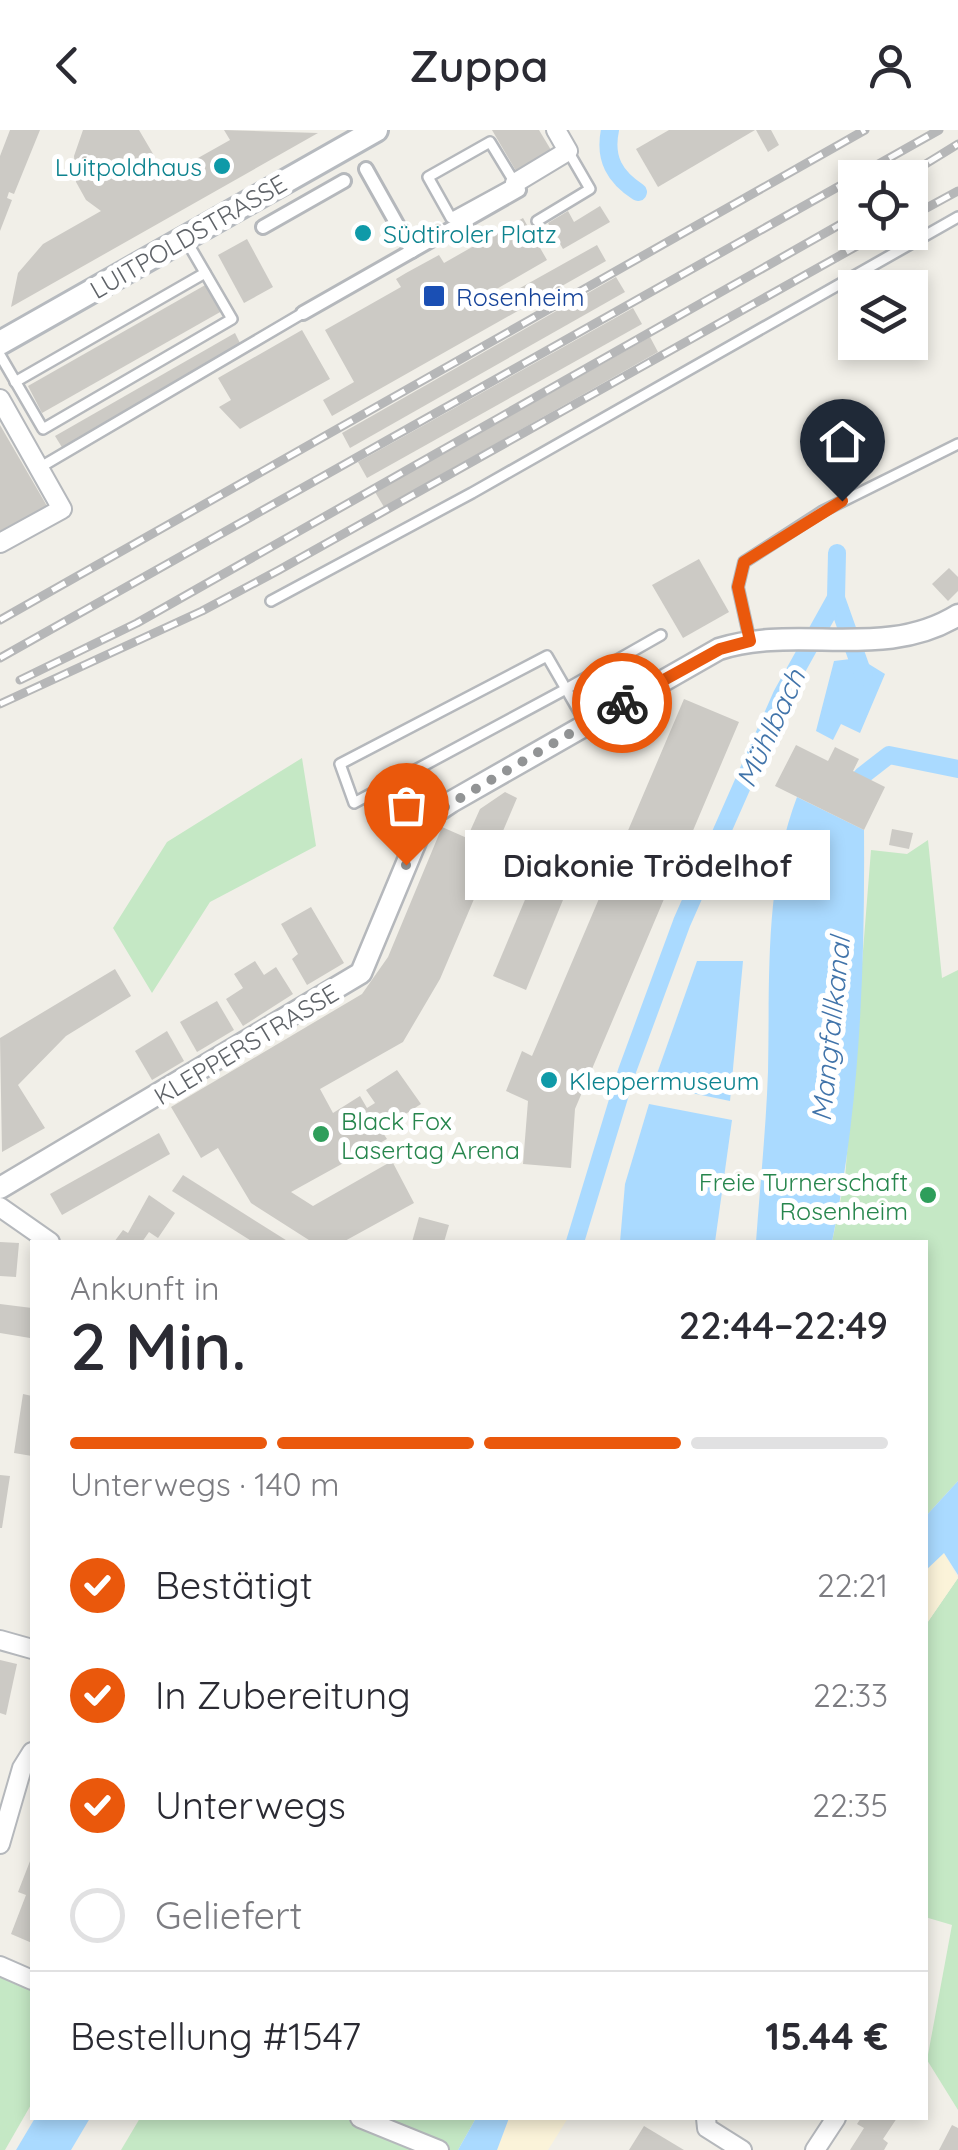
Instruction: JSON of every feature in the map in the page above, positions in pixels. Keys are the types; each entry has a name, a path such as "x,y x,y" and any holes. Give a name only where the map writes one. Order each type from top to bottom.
{"main road":[{"name":"LUITPOLDSTRASSE","path":"0,343 184,238 345,137 376,130"}],"street":[{"path":"303,313 517,186 568,151 556,130"},
{"path":"366,168 412,250"},
{"path":"263,226 344,181"},
{"path":"0,399 62,509 9,534"},
{"name":"KLEPPERSTRASSE","path":"0,1188 361,973 418,834 433,814 710,654 750,641 860,641 917,634 958,615"},
{"path":"0,1207 47,1240"},
{"path":"0,1640 30,1648"},
{"path":"0,1844 3,1823 30,1755"},
{"path":"0,1966 30,1979"},
{"path":"365,2120 434,2148"},
{"path":"706,2120 707,2128 742,2150"},
{"path":"815,2150 835,2120"}],"lane":[{"path":"345,137 366,168"},
{"path":"490,142 517,186 452,218 428,177 490,142"},
{"path":"536,221 590,189 568,151"},
{"path":"270,600 472,493 958,217"},
{"path":"0,355 43,429 232,319 184,238"},
{"path":"15,382 205,274"},
{"path":"39,468 303,313"},
{"path":"750,641 738,587 744,562 832,506 958,444"},
{"path":"586,724 566,689 547,656 340,764 354,804 566,689 661,635"}],"green space":[{"path":"302,758 316,846 210,902 152,993 113,928 167,842"},
{"path":"928,840 942,978 958,970 958,1481 928,1514 928,1240 832,1240 845,1178 871,850 907,854"},
{"path":"958,1578 958,2110 928,2062 952,1925 928,1918 928,1622"},
{"path":"0,1976 30,1988 30,2106 5,2150 0,2150"},
{"path":"139,2120 475,2120 458,2150 121,2150"}],"sand":[{"path":"944,1553 958,1578 928,1622 928,1568"},
{"path":"508,2120 567,2120 548,2150 497,2150"}],"water":[{"path":"859,658 885,674 860,733 841,724 833,740 816,731 834,661"},
{"name":"Mangfallkanal","path":"797,797 864,830 862,985 855,1089 832,1240 756,1240 767,1093 774,898 786,830"},
{"path":"697,961 743,961 730,1101 653,1085"},
{"path":"649,1104 732,1120 715,1240 620,1240 625,1184"},
{"path":"958,1481 958,1575 944,1553 928,1568 928,1514"},
{"path":"34,2120 89,2120 71,2150 16,2150"},
{"path":"475,2120 508,2120 497,2150 458,2150"}],"building":[{"path":"10,130 40,130 14,194 9,192 7,198 12,200 0,231 0,156"},
{"path":"83,130 139,130 166,176 230,140 224,130 318,133 11,307 18,273 43,244 101,211 86,200 76,182 74,156"},
{"path":"492,130 539,130 551,150 516,171"},
{"path":"669,130 755,130 658,187 636,149"},
{"path":"756,130 771,130 779,145 768,152"},
{"path":"600,206 610,222 563,249 548,223 568,211 574,222"},
{"path":"523,218 547,260 488,294 493,303 597,245 606,261 332,416 323,400 354,382 325,330 401,287 396,279 406,273 439,255 444,263"},
{"path":"247,239 273,287 244,303 218,255"},
{"path":"616,277 625,292 350,448 342,433"},
{"path":"207,284 222,311 42,413 28,386"},
{"path":"633,308 642,324 367,478 358,462"},
{"path":"302,330 330,379 240,429 219,407 231,400 218,378"},
{"path":"235,333 242,347 63,449 55,436"},
{"path":"650,337 658,352 384,507 375,492"},
{"path":"0,425 47,506 0,531"},
{"path":"699,559 729,612 683,638 652,585"},
{"path":"949,568 958,577 958,591 948,601 932,584"},
{"path":"684,699 739,722 575,1109 571,1168 523,1164 528,1101 506,1091 522,1051 532,1056"},
{"path":"796,745 828,761 835,747 859,759 853,771 885,787 864,830 775,786"},
{"path":"505,792 517,798 440,979 403,1042 320,1089 333,1113 360,1096 367,1108 375,1103 366,1090 397,1070 421,1104 381,1130 387,1139 291,1192 313,1206 392,1161 414,1203 347,1240 309,1240 251,1203 218,1148 201,1158 171,1107 362,994 388,957 442,827 467,838 480,809"},
{"path":"892,829 913,833 909,849 889,845"},
{"path":"540,864 572,878 526,990 493,976"},
{"path":"311,907 344,963 307,985 292,959 298,954 281,924"},
{"path":"255,961 264,975 276,967 293,994 243,1026 226,999 243,988 234,974"},
{"path":"115,969 131,996 66,1036 18,1085 45,1128 2,1152 0,1038"},
{"path":"217,1001 234,1030 197,1052 180,1022"},
{"path":"167,1031 184,1061 152,1080 135,1051"},
{"path":"159,1133 170,1154 62,1215 50,1194"},
{"path":"183,1175 286,1240 250,1240 172,1191"},
{"path":"149,1195 175,1213 158,1238 149,1232 143,1240 116,1240 123,1230 128,1233"},
{"path":"419,1217 449,1225 445,1240 413,1240"},
{"path":"0,1242 19,1243 16,1277 0,1276"},
{"path":"0,1304 30,1308 30,1338 0,1333"},
{"path":"23,1394 30,1396 30,1456 14,1453"},
{"path":"0,1475 10,1476 2,1528 0,1528"},
{"path":"0,1660 17,1664 6,1715 0,1713"},
{"path":"30,1861 30,1942 11,1934 26,1895 18,1892"},
{"path":"860,2120 896,2120 883,2139 888,2143 884,2150 850,2150 864,2128 857,2124"},
{"path":"952,2125 958,2128 958,2150 939,2150"},
{"path":"644,2126 684,2150 629,2150"}],"waterway":[{"name":"Mühlbach","path":"610,130 613,166 638,192"},
{"name":"Mühlbach","path":"576,1240 627,1071 682,922 782,695 836,598 837,553"},
{"path":"836,598 864,677"},
{"path":"862,776 889,755 958,769"}],"railway":[{"path":"0,620 865,130"},
{"path":"0,658 939,130"},
{"path":"928,163 958,144"},
{"path":"928,207 958,191"},
{"path":"20,680 137,623 838,226"},
{"path":"0,704 202,611 279,570 850,250"}],"way so far":[{"path":"406,865 418,834 433,814 622,703"}],"place":[{"name":"Luitpoldhaus","path":"222,166"},
{"name":"Südtiroler Platz","path":"363,233"},
{"name":"Rosenheim","path":"434,296"},
{"name":"Diakonie Trödelhof","path":"406,865"},
{"name":"Kleppermuseum","path":"549,1080"},
{"name":"Black Fox Lasertag Arena","path":"321,1134"},
{"name":"Freie Turnerschaft Rosenheim","path":"928,1195"}],"route":[{"path":"622,703 720,649 750,641 738,587 744,562 759,549 842,501"}]}
